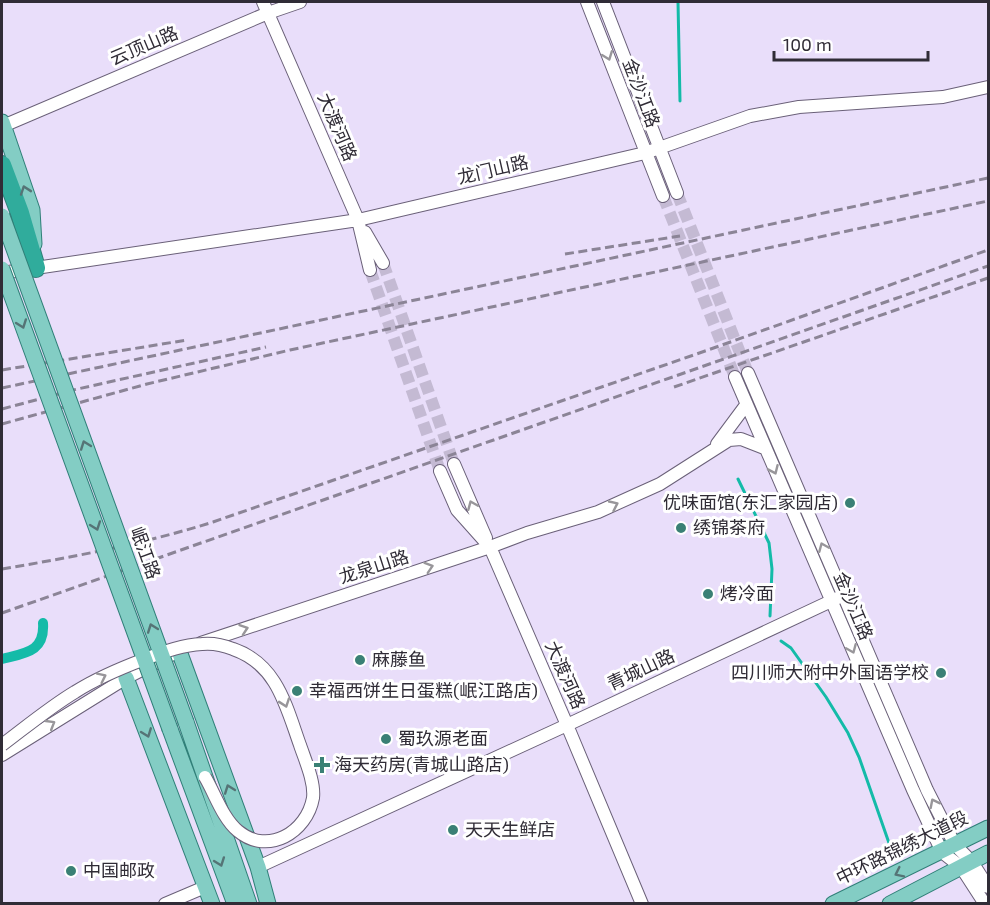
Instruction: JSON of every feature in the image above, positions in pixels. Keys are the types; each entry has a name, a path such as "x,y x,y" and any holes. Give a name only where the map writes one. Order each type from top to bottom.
{"highway":[{"path":"2,165 10,214 36,268"}],"main road":[{"path":"2,124 32,210 36,268"},
{"name":"岷江路","path":"10,214 249,903"},
{"name":"岷江路","path":"2,271 235,903"},
{"path":"178,651 258,867 268,903"},
{"path":"126,678 212,903"},
{"name":"中环路锦绣大道段","path":"833,903 949,849 988,828"},
{"path":"890,903 988,853"}],"street":[{"name":"云顶山路","path":"2,124 266,7 300,2"},
{"name":"金沙江路","path":"587,2 663,196"},
{"name":"金沙江路","path":"603,2 677,193"},
{"name":"大渡河路","path":"266,7 358,220 370,270"},
{"name":"龙门山路","path":"2,271 36,268 358,220 645,153 750,116 769,112 799,107 943,97 988,87"},
{"path":"358,220 383,263"},
{"name":"金沙江路","path":"748,373 927,790 949,849"},
{"name":"金沙江路","path":"735,377 831,600 949,849 988,887"},
{"path":"713,450 746,405"},
{"name":"龙泉山路","path":"2,755 126,678 178,651 527,533 598,512 660,484 729,440 741,439 764,448"},
{"path":"454,464 490,547"},
{"name":"大渡河路","path":"440,471 457,510 490,547 642,903"},
{"name":"青城山路","path":"258,867 844,594"},
{"path":"2,745 74,693 121,668 173,648 204,643 223,645 243,652 271,675 285,704 308,769 314,795 307,817 297,830 286,837 270,841 256,841 239,832 230,822 205,777"},
{"name":"金沙江路","path":"966,864 985,903"},
{"path":"165,903 206,887"}],"waterway":[{"path":"678,2 680,101"},
{"path":"738,479 769,543 772,569 770,616"},
{"path":"2,659 26,653 37,646 43,633 43,623"},
{"path":"781,641 791,648 848,733 859,757 889,843"}],"tunnel":[{"path":"677,193 748,373"},
{"path":"663,196 735,377"},
{"path":"383,263 454,464"},
{"path":"370,270 440,471"}],"railway":[{"path":"2,388 988,178"},
{"path":"2,424 147,384 290,350 988,201"},
{"path":"565,254 680,236"},
{"path":"2,569 108,549 213,522 988,250"},
{"path":"2,613 988,266"},
{"path":"674,387 988,278"},
{"path":"2,370 187,340"},
{"path":"2,409 73,390 266,347"}],"place":[{"name":"优味面馆(东汇家园店)","path":"850,503"},
{"name":"绣锦茶府","path":"681,528"},
{"name":"烤冷面","path":"708,594"},
{"name":"麻藤鱼","path":"360,660"},
{"name":"四川师大附中外国语学校","path":"941,673"},
{"name":"幸福西饼生日蛋糕(岷江路店)","path":"297,691"},
{"name":"蜀玖源老面","path":"386,739"},
{"name":"海天药房(青城山路店)","path":"322,765"},
{"name":"天天生鲜店","path":"453,830"},
{"name":"中国邮政","path":"71,871"}]}
